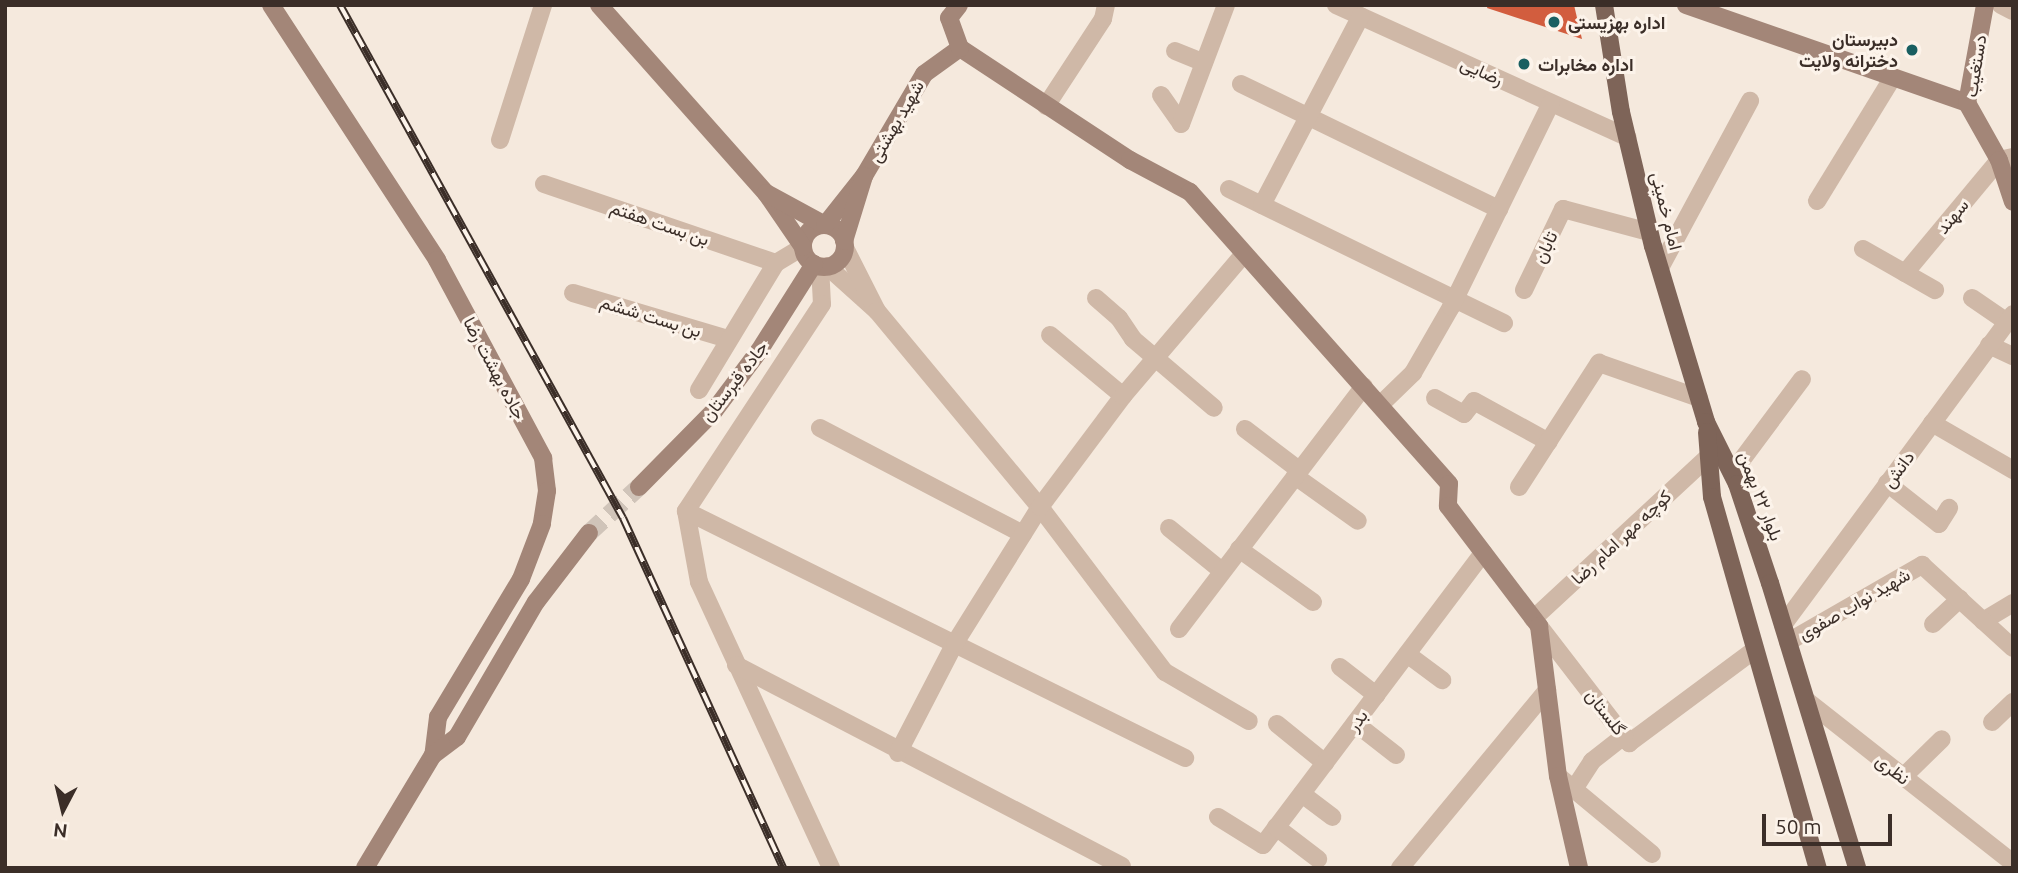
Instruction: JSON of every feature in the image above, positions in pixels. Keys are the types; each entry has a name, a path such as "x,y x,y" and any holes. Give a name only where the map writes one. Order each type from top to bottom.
{"main road":[{"name":"امام خمینی","path":"1604,5 1627,137 1649,232 1706,422"},
{"name":"بلوار ۲۲ بهمن","path":"1706,422 1732,473 1783,625 1857,868"},
{"name":"بلوار ۲۲ بهمن","path":"1706,422 1712,497 1818,868"}],"street":[{"name":"جاده بهشت رضا","path":"271,5 437,260 543,458 547,491 542,524 521,579 438,717 433,755"},
{"path":"499,140 543,5"},
{"path":"600,5 765,192 803,247 820,266 877,311 1040,507 1165,672 1249,721"},
{"path":"959,5 949,18 960,48 1046,106 1190,192 1449,484 1448,506 1536,622 1558,776 1577,867"},
{"path":"1046,106 1103,19 1106,5"},
{"path":"1161,95 1181,124 1226,5"},
{"name":"رضایی","path":"1336,5 1627,137"},
{"path":"1686,5 1967,103"},
{"name":"دستغیب","path":"1985,5 1967,103 2006,158 2013,202"},
{"path":"2001,5 2013,10"},
{"path":"1262,205 1361,16"},
{"name":"شهید بهشتی","path":"864,176 924,74 960,48"},
{"path":"1175,51 1204,63"},
{"path":"1817,201 1893,77"},
{"path":"1241,84 1499,209"},
{"path":"1660,268 1750,101"},
{"path":"1380,405 1413,373 1454,300 1551,103"},
{"name":"سهند","path":"1905,272 2006,158"},
{"path":"699,390 776,263 803,247 807,234 825,225 864,176"},
{"path":"820,266 839,260 864,176"},
{"name":"بن بست هفتم","path":"544,184 776,263"},
{"path":"1229,189 1504,323"},
{"path":"765,192 837,230 877,311"},
{"name":"تابان","path":"1524,290 1563,209 1649,232"},
{"path":"1863,249 1935,290"},
{"path":"898,753 955,643 1040,507 1123,396 1244,254"},
{"path":"820,266 821,304 685,511 699,582 736,666 829,863 847,868"},
{"name":"جاده قبرستان","path":"639,487 714,411 820,266"},
{"name":"بن بست ششم","path":"573,293 728,339"},
{"path":"1096,298 1154,358 1214,408"},
{"path":"1972,299 2010,318"},
{"name":"دانش","path":"1783,625 2010,318"},
{"path":"1050,335 1123,396"},
{"path":"1989,345 2013,356"},
{"path":"1519,487 1599,363 1699,398"},
{"path":"1732,473 1801,379"},
{"path":"1179,629 1364,386"},
{"path":"1435,398 1464,414 1474,401 1549,442"},
{"path":"1931,424 2013,470"},
{"path":"820,428 1023,534"},
{"path":"1245,429 1359,521"},
{"name":"کوچه مهر امام رضا","path":"1536,622 1709,456"},
{"path":"1887,483 1939,524 1949,508"},
{"path":"685,511 1185,758"},
{"path":"1169,528 1222,571"},
{"path":"365,868 433,755 457,737 536,602 589,533"},
{"path":"1239,550 1312,602"},
{"name":"بدر","path":"1218,817 1263,845 1483,553"},
{"name":"شهید نواب صفوی","path":"1788,642 1922,565 2013,648"},
{"path":"1933,624 1960,599"},
{"path":"1983,621 2013,603"},
{"name":"گلستان","path":"1536,622 1629,743 1754,650"},
{"path":"1407,654 1442,680"},
{"path":"736,666 898,753 1122,866"},
{"path":"1340,667 1376,695"},
{"path":"1400,868 1547,690"},
{"name":"نظری","path":"1806,700 2013,863"},
{"path":"1992,722 2013,702"},
{"path":"1355,723 1396,755"},
{"path":"1277,724 1325,763"},
{"path":"1574,789 1592,761 1624,736"},
{"path":"1903,777 1942,739"},
{"path":"1558,776 1652,854"},
{"path":"1302,794 1332,817"},
{"path":"1276,827 1318,859"}],"building":[{"name":"اداره بهزیستی","path":"1488,5 1574,5 1582,39 1487,8"}],"tunnel":[{"path":"589,533 639,487"}],"railway":[{"path":"340,5 623,518 783,868"}],"place":[{"name":"اداره بهزیستی","path":"1554,22"},
{"name":"دبیرستان دخترانه ولایت","path":"1912,50"},
{"name":"اداره مخابرات","path":"1524,64"}]}
